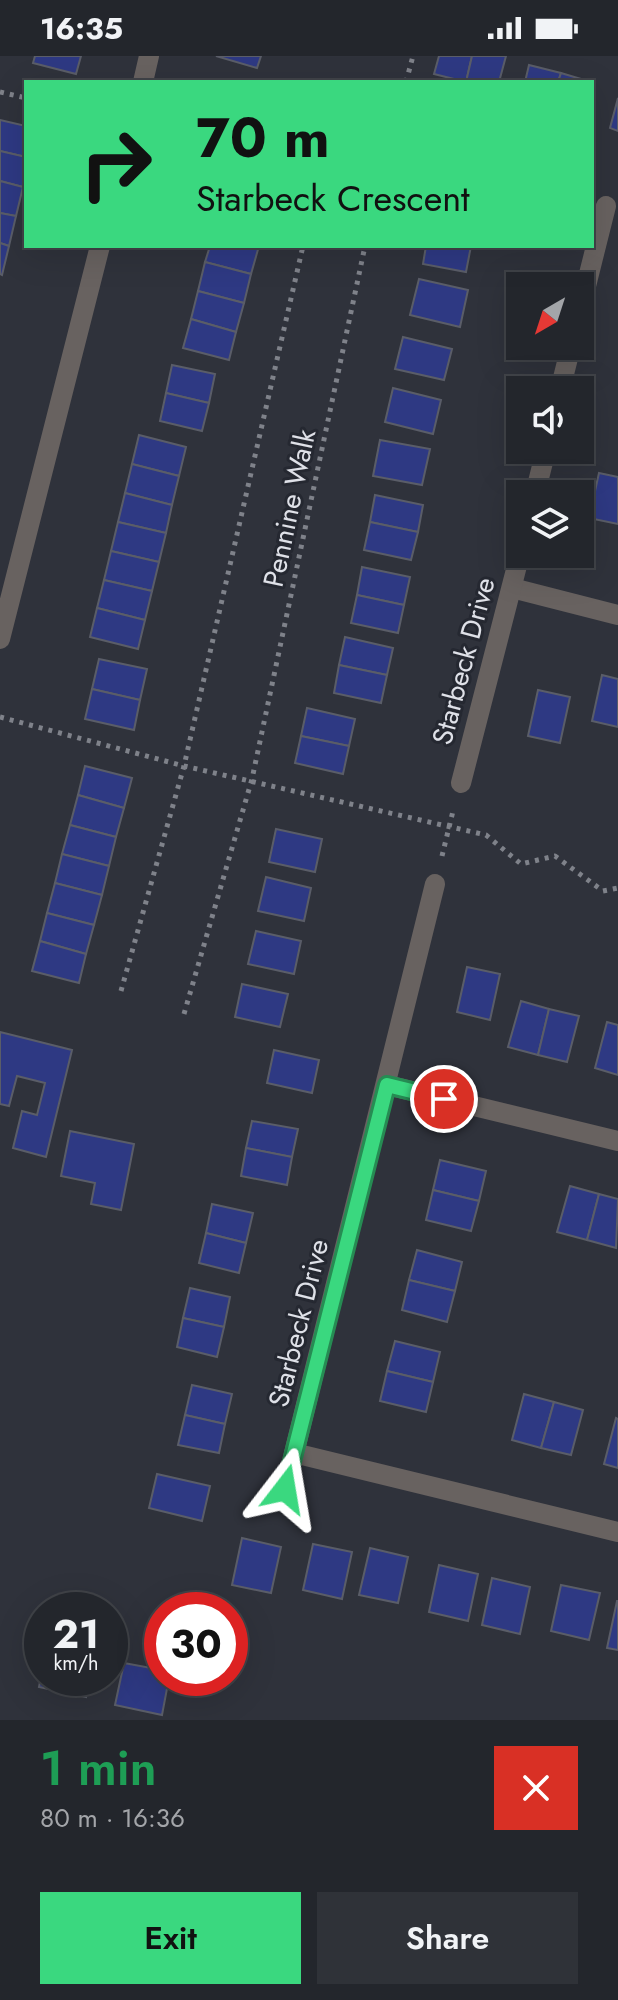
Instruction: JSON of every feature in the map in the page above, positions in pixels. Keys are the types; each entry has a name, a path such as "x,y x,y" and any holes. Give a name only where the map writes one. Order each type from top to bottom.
{"street":[{"path":"143,80 149,56"},
{"path":"589,272 605,206"},
{"path":"0,639 99,248"},
{"name":"Starbeck Drive","path":"461,783 517,568"},
{"path":"512,588 618,615"},
{"name":"Starbeck Drive","path":"285,1489 435,884"},
{"path":"387,1085 618,1141"},
{"path":"294,1453 618,1532"}],"path":[{"path":"407,80 413,56"},
{"path":"0,92 24,98"},
{"name":"Pennine Walk","path":"121,991 184,766 303,248"},
{"name":"Pennine Walk","path":"184,1014 252,779 365,248"},
{"path":"0,717 184,766 252,779 486,835 521,864 555,856 603,891 618,888"},
{"path":"435,884 461,783"}],"building":[{"path":"35,56 81,56 76,74 33,63"},
{"path":"216,56 261,56 257,68"},
{"path":"439,56 472,56 466,80 434,74"},
{"path":"472,56 506,56 500,80 466,80"},
{"path":"529,65 561,73 559,80 525,80"},
{"path":"561,73 584,80 559,80"},
{"path":"618,98 618,131 610,128"},
{"path":"0,120 24,126 24,157 0,151"},
{"path":"0,151 24,157 23,187 0,181"},
{"path":"0,181 23,187 16,216 0,213"},
{"path":"0,213 16,216 9,246 0,243"},
{"path":"0,243 9,246 2,275 0,274"},
{"path":"209,248 258,248 251,274 205,262"},
{"path":"426,248 471,248 466,272 423,264"},
{"path":"205,262 251,274 244,303 198,291"},
{"path":"419,279 468,290 460,327 410,315"},
{"path":"198,291 244,303 236,332 191,319"},
{"path":"191,319 236,332 229,360 183,348"},
{"path":"403,337 452,349 444,380 395,369"},
{"path":"172,365 215,374 209,403 166,393"},
{"path":"393,388 441,400 433,434 385,422"},
{"path":"166,393 209,403 202,431 160,421"},
{"path":"139,435 186,447 179,476 132,464"},
{"path":"380,440 430,449 422,485 373,476"},
{"path":"132,464 179,476 172,505 125,493"},
{"path":"599,473 618,477 618,524 594,519 594,496"},
{"path":"125,493 172,505 166,533 118,522"},
{"path":"375,495 423,505 418,532 370,522"},
{"path":"118,522 166,533 159,562 111,551"},
{"path":"370,522 418,532 411,560 364,550"},
{"path":"111,551 159,562 152,591 104,580"},
{"path":"362,567 410,577 404,605 357,595"},
{"path":"104,580 152,591 145,620 97,608"},
{"path":"357,595 404,605 398,633 351,623"},
{"path":"97,608 145,620 138,649 90,637"},
{"path":"345,637 393,648 387,675 339,665"},
{"path":"99,659 147,669 140,700 92,689"},
{"path":"339,665 387,675 381,703 334,693"},
{"path":"602,675 618,679 618,727 592,721"},
{"path":"92,689 140,700 134,730 85,719"},
{"path":"538,690 570,697 560,743 528,736"},
{"path":"307,708 355,719 349,746 301,736"},
{"path":"301,736 349,746 343,774 295,763"},
{"path":"85,766 132,778 124,808 78,795"},
{"path":"78,795 124,808 116,837 70,825"},
{"path":"70,825 116,837 109,866 62,854"},
{"path":"276,829 322,839 315,872 269,862"},
{"path":"62,854 109,866 102,895 55,883"},
{"path":"266,877 311,888 304,921 258,911"},
{"path":"55,883 102,895 94,925 47,913"},
{"path":"47,913 94,925 86,954 40,941"},
{"path":"256,931 301,941 294,974 248,964"},
{"path":"40,941 86,954 79,983 32,971"},
{"path":"467,967 500,974 490,1020 457,1012"},
{"path":"242,984 288,994 280,1027 235,1017"},
{"path":"521,1001 549,1009 538,1055 508,1047"},
{"path":"549,1009 579,1016 567,1062 538,1055"},
{"path":"607,1022 618,1025 618,1075 595,1068"},
{"path":"0,1032 72,1050 46,1157 13,1148 22,1111 37,1115 45,1083 17,1076 9,1106 0,1104"},
{"path":"274,1050 319,1060 312,1093 267,1083"},
{"path":"252,1121 298,1129 292,1157 246,1148"},
{"path":"70,1131 134,1144 121,1210 91,1204 95,1183 61,1176"},
{"path":"246,1148 292,1157 287,1185 241,1176"},
{"path":"440,1160 486,1171 479,1201 433,1190"},
{"path":"570,1186 599,1194 587,1240 557,1232"},
{"path":"433,1190 479,1201 471,1231 426,1220"},
{"path":"599,1194 618,1199 616,1248 587,1240"},
{"path":"212,1204 253,1213 246,1243 206,1233"},
{"path":"206,1233 246,1243 239,1273 199,1263"},
{"path":"417,1250 462,1262 455,1291 409,1280"},
{"path":"409,1280 455,1291 447,1322 402,1310"},
{"path":"190,1288 230,1297 224,1327 183,1318"},
{"path":"183,1318 224,1327 217,1357 177,1347"},
{"path":"395,1341 440,1352 433,1382 387,1371"},
{"path":"387,1371 433,1382 426,1412 380,1401"},
{"path":"192,1385 232,1394 225,1424 185,1415"},
{"path":"524,1394 554,1402 541,1448 512,1440"},
{"path":"554,1402 583,1410 571,1455 541,1448"},
{"path":"185,1415 225,1424 219,1453 178,1445"},
{"path":"618,1419 618,1468 604,1464"},
{"path":"157,1474 210,1486 202,1521 149,1508"},
{"path":"242,1538 281,1547 271,1593 232,1585"},
{"path":"313,1544 352,1552 342,1599 303,1590"},
{"path":"370,1548 408,1557 398,1603 359,1595"},
{"path":"439,1565 478,1574 468,1621 429,1612"},
{"path":"492,1578 530,1587 520,1634 482,1625"},
{"path":"561,1585 600,1593 589,1640 551,1631"},
{"path":"618,1601 618,1650 607,1648"},
{"path":"128,1664 144,1667 144,1696 166,1696 162,1715 115,1705 117,1696 128,1696"}],"route":[{"path":"285,1489 387,1085 444,1099"}]}
